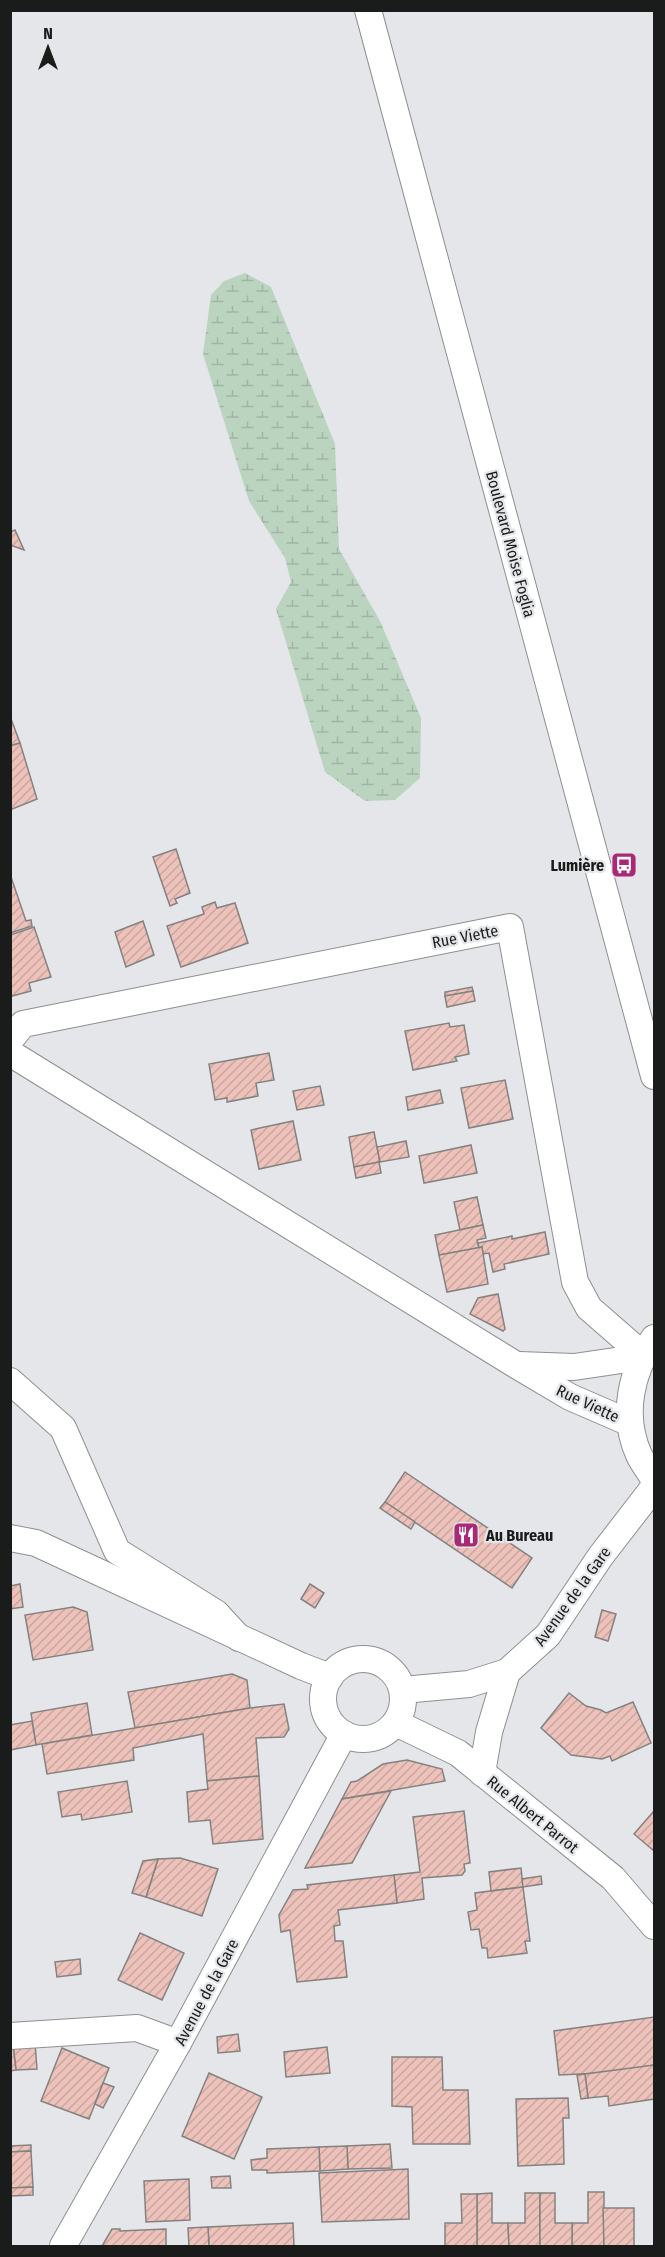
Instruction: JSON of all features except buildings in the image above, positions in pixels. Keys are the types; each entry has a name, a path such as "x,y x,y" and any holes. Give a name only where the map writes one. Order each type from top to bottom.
{"street":[{"name":"Boulevard Moise Foglia","path":"368,10 654,1076"},
{"name":"Rue Viette","path":"10,1040 23,1024 510,927 575,1282 589,1308 646,1350"},
{"name":"Rue Viette","path":"10,1053 516,1365 570,1397 630,1422"},
{"name":"Rue Viette","path":"516,1365 574,1367 646,1350"},
{"path":"646,1350 631,1389 630,1422 639,1455 654,1479"},
{"path":"10,1381 63,1428 117,1551 216,1613 240,1638"},
{"name":"Avenue de la Gare","path":"403,1690 469,1684 507,1672 548,1635 600,1557 654,1487"},
{"path":"10,1538 36,1543 301,1666 330,1677"},
{"path":"364,1659 377,1662 389,1669 398,1679 403,1690 401,1713 396,1723 377,1737 366,1739 344,1734 333,1726 326,1715 323,1702 330,1677 340,1667 351,1662 364,1659"},
{"path":"482,1773 489,1732 507,1672"},
{"name":"Rue Albert Parrot","path":"396,1723 458,1753 613,1878 654,1926"},
{"name":"Avenue de la Gare","path":"63,2247 178,2043 344,1734"},
{"path":"10,2036 137,2028 178,2043"}],"green space":[{"path":"245,273 271,287 335,444 339,549 380,621 421,718 420,778 395,800 365,801 325,772 276,609 291,582 285,558 249,501 203,354 211,295 224,281"}],"place":[{"name":"Lumière","path":"624,865"},
{"name":"Au Bureau","path":"466,1535"}]}
